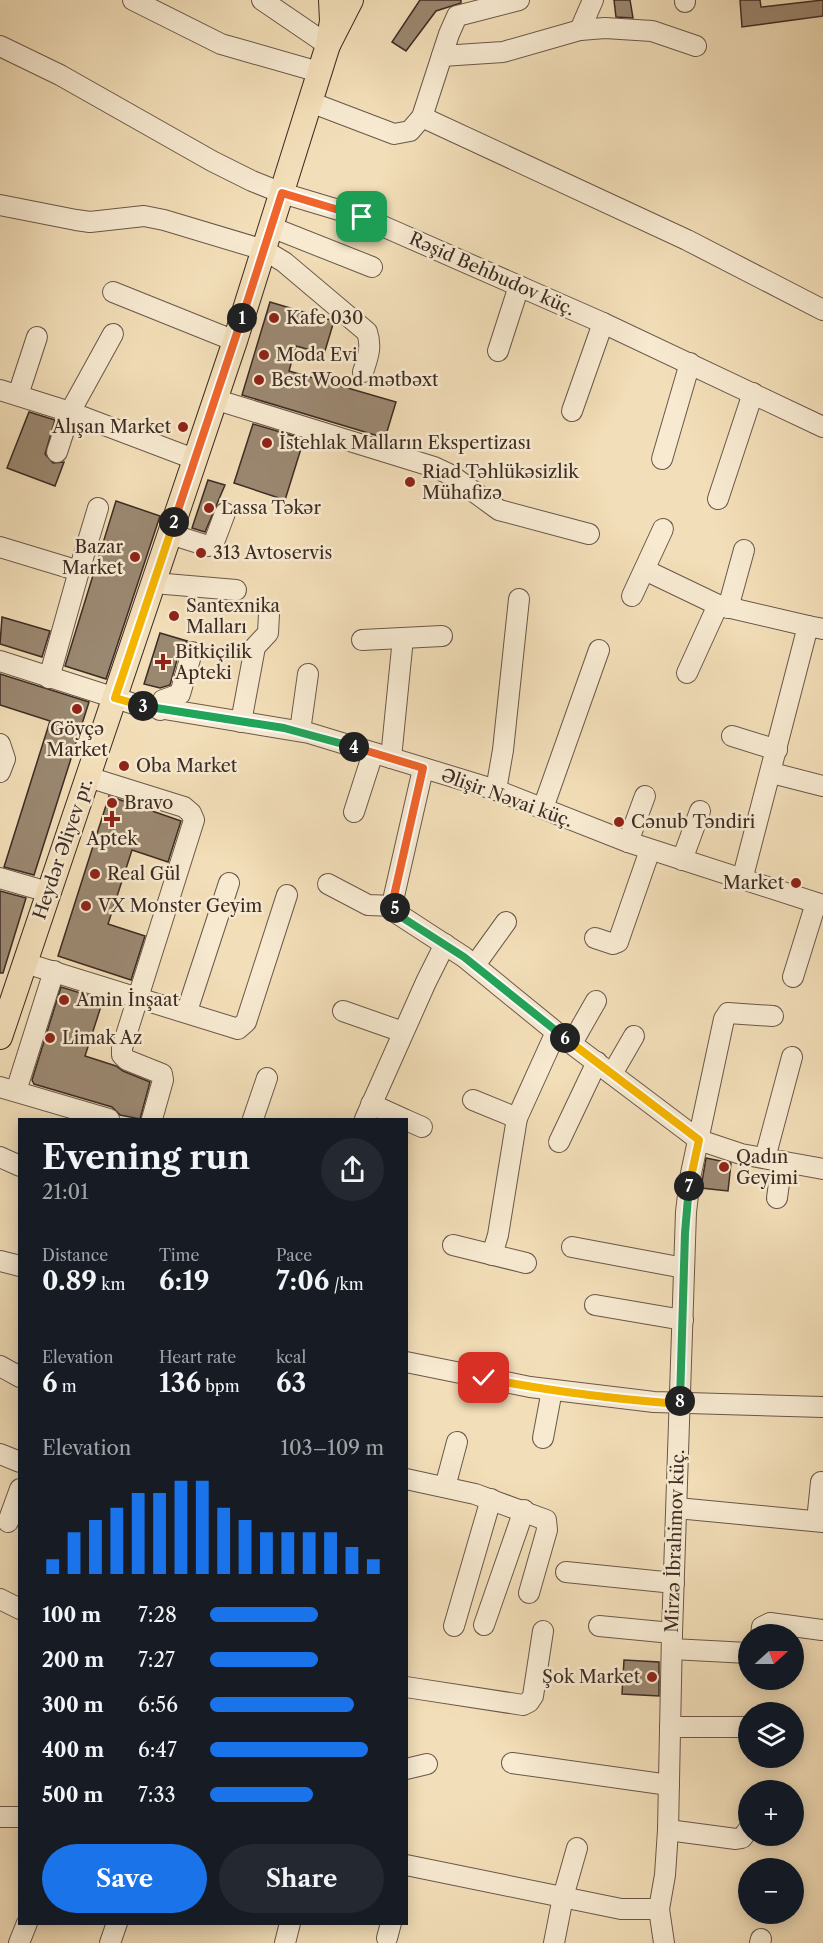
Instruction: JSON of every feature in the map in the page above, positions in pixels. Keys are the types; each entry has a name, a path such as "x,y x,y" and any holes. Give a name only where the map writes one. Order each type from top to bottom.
{"main road":[{"path":"328,45 332,21 332,0"},
{"path":"328,45 351,0"},
{"name":"Heydər Əliyev pr.","path":"0,1037 235,340 328,45"}],"street":[{"path":"133,0 221,44 320,72"},
{"path":"262,0 328,45"},
{"path":"310,102 394,134 410,131 422,117 448,34 457,16 519,0"},
{"path":"580,30 593,0"},
{"path":"442,56 503,52 580,30 630,28 652,31 696,46"},
{"name":"Rəşid Behbudov küç.","path":"0,46 91,92 212,161 282,193 362,217 603,323 823,427"},
{"path":"422,117 687,240 823,310"},
{"path":"0,205 58,218 90,222 129,217 154,218 264,250 285,262 367,332 370,343 369,355 363,372"},
{"path":"272,227 372,267"},
{"path":"498,351 519,286"},
{"path":"113,292 235,340"},
{"path":"572,411 603,323"},
{"path":"57,452 70,412 113,334"},
{"path":"37,337 9,392 70,412 194,459"},
{"path":"662,459 690,363"},
{"path":"718,499 753,393"},
{"path":"214,399 434,467 451,475 499,510 589,534"},
{"path":"49,678 98,508"},
{"path":"170,534 208,546 213,545 225,513"},
{"path":"632,596 663,529"},
{"path":"0,547 79,572"},
{"path":"687,673 723,607 744,550"},
{"path":"645,570 723,607 816,628 777,750 742,880"},
{"path":"154,583 236,590"},
{"path":"496,790 503,750 519,599"},
{"path":"241,722 255,647 268,633 269,614"},
{"path":"362,640 442,636"},
{"path":"354,812 382,756 402,638"},
{"path":"543,808 599,650"},
{"path":"160,710 163,700 180,694 192,652"},
{"name":"Əlişir Nəvai küç.","path":"0,661 49,678 160,710 300,731 496,790 650,850 820,904"},
{"path":"300,731 308,674"},
{"path":"732,736 777,750"},
{"path":"0,744 5,759 0,772"},
{"path":"423,768 394,896 394,906 403,918 475,965 555,1032 699,1140 719,1148 823,1168"},
{"path":"772,772 823,786"},
{"path":"88,777 184,807 191,813 194,820 122,1048 122,1055 127,1060 162,1074 163,1080 152,1118"},
{"path":"628,842 645,795"},
{"path":"682,860 700,810"},
{"path":"595,938 614,945 618,942 650,850"},
{"path":"0,878 48,892"},
{"path":"187,1011 229,883"},
{"path":"328,884 368,905 394,906"},
{"path":"25,963 187,1011 238,1029 246,1022 287,895"},
{"path":"793,977 820,904"},
{"path":"475,965 506,922"},
{"path":"395,1118 368,1111 446,944"},
{"path":"54,971 8,1089 106,1118"},
{"path":"572,1043 596,1001"},
{"path":"343,1011 403,1032"},
{"name":"Mirzə İbrahimov küç.","path":"663,1943 659,1909 665,1875 668,1830 687,1196 724,1019 728,1013 736,1012 773,1016"},
{"path":"492,1255 498,1235 511,1139 517,1118 555,1032"},
{"path":"559,1142 605,1068 634,1036"},
{"path":"777,1198 774,1160 792,1057"},
{"path":"253,1118 267,1078"},
{"path":"473,1100 517,1118"},
{"path":"0,1158 18,1165"},
{"path":"453,1245 526,1263"},
{"path":"572,1247 684,1268"},
{"path":"0,1261 18,1266"},
{"path":"595,1305 683,1320"},
{"path":"408,1362 552,1390 680,1404 823,1407"},
{"path":"0,1366 18,1376"},
{"path":"543,1438 552,1390"},
{"path":"445,1487 457,1442"},
{"path":"0,1454 18,1461"},
{"path":"408,1479 491,1499 542,1517 548,1525 529,1593"},
{"path":"677,1508 820,1521 821,1482"},
{"path":"8,1522 18,1494"},
{"path":"454,1626 491,1499"},
{"path":"484,1625 524,1510"},
{"path":"566,1572 674,1583"},
{"path":"0,1599 18,1608"},
{"path":"598,1626 738,1651"},
{"path":"804,1628 822,1630"},
{"path":"408,1687 523,1704 533,1696 543,1631"},
{"path":"670,1726 738,1727"},
{"path":"512,1763 669,1785"},
{"path":"408,1769 427,1764"},
{"path":"0,1817 18,1817"},
{"path":"668,1830 738,1839"},
{"path":"554,1943 563,1897 577,1848"},
{"path":"408,1865 621,1909 659,1909"},
{"path":"19,1943 26,1925"},
{"path":"110,1943 116,1925"},
{"path":"285,1943 290,1925"}],"building":[{"path":"420,0 461,0 461,3 436,11 406,51 392,42"},
{"path":"614,0 630,0 633,18 616,17"},
{"path":"740,0 760,0 761,7 823,0 823,16 742,27"},
{"path":"270,302 334,321 324,354 296,346 289,371 396,402 385,438 242,395"},
{"path":"29,412 55,420 45,454 53,463 64,462 55,486 7,468"},
{"path":"253,424 304,439 285,500 234,483"},
{"path":"208,480 225,485 205,532 192,528"},
{"path":"116,501 160,516 106,679 65,666"},
{"path":"2,617 50,631 42,657 0,644"},
{"path":"160,633 187,641 180,649 170,685 160,688 144,684"},
{"path":"0,674 89,702 34,875 4,867 50,721 0,705"},
{"path":"109,796 181,821 168,862 132,850 108,924 145,936 131,980 58,956"},
{"path":"0,891 26,898 3,973 0,973"},
{"path":"61,987 103,1000 85,1056 116,1066 150,1082 140,1118 135,1118 120,1115 112,1107 34,1084 32,1080"},
{"path":"706,1158 731,1163 728,1191 701,1188"},
{"path":"624,1660 659,1662 659,1696 622,1694"}],"place":[{"name":"Kafe 030","path":"274,318"},
{"name":"Moda Evi","path":"264,355"},
{"name":"Best Wood mətbəxt","path":"259,380"},
{"name":"Alışan Market","path":"183,427"},
{"name":"İstehlak Malların Ekspertizası","path":"267,443"},
{"name":"Riad Təhlükəsizlik Mühafizə","path":"410,482"},
{"name":"Lassa Təkər","path":"209,508"},
{"name":"313 Avtoservis","path":"201,553"},
{"name":"Bazar Market","path":"135,557"},
{"name":"Santexnika Malları","path":"174,616"},
{"name":"Bitkiçilik Apteki","path":"163,662"},
{"name":"Göyçə Market","path":"77,709"},
{"name":"Oba Market","path":"124,766"},
{"name":"Bravo","path":"112,803"},
{"name":"Aptek","path":"112,819"},
{"name":"Cənub Təndiri","path":"619,822"},
{"name":"Real Gül","path":"95,874"},
{"name":"Market","path":"796,883"},
{"name":"VX Monster Geyim","path":"86,906"},
{"name":"Amin İnşaat","path":"64,1000"},
{"name":"Limak Az","path":"50,1038"},
{"name":"Qadın Geyimi","path":"724,1167"},
{"name":"Şok Market","path":"652,1677"}],"route":[{"path":"362,217 282,193 115,698 160,710 309,733 423,768 394,896 394,906 398,914 475,965 555,1032 699,1140 687,1196 680,1404 552,1390 484,1378"}]}
